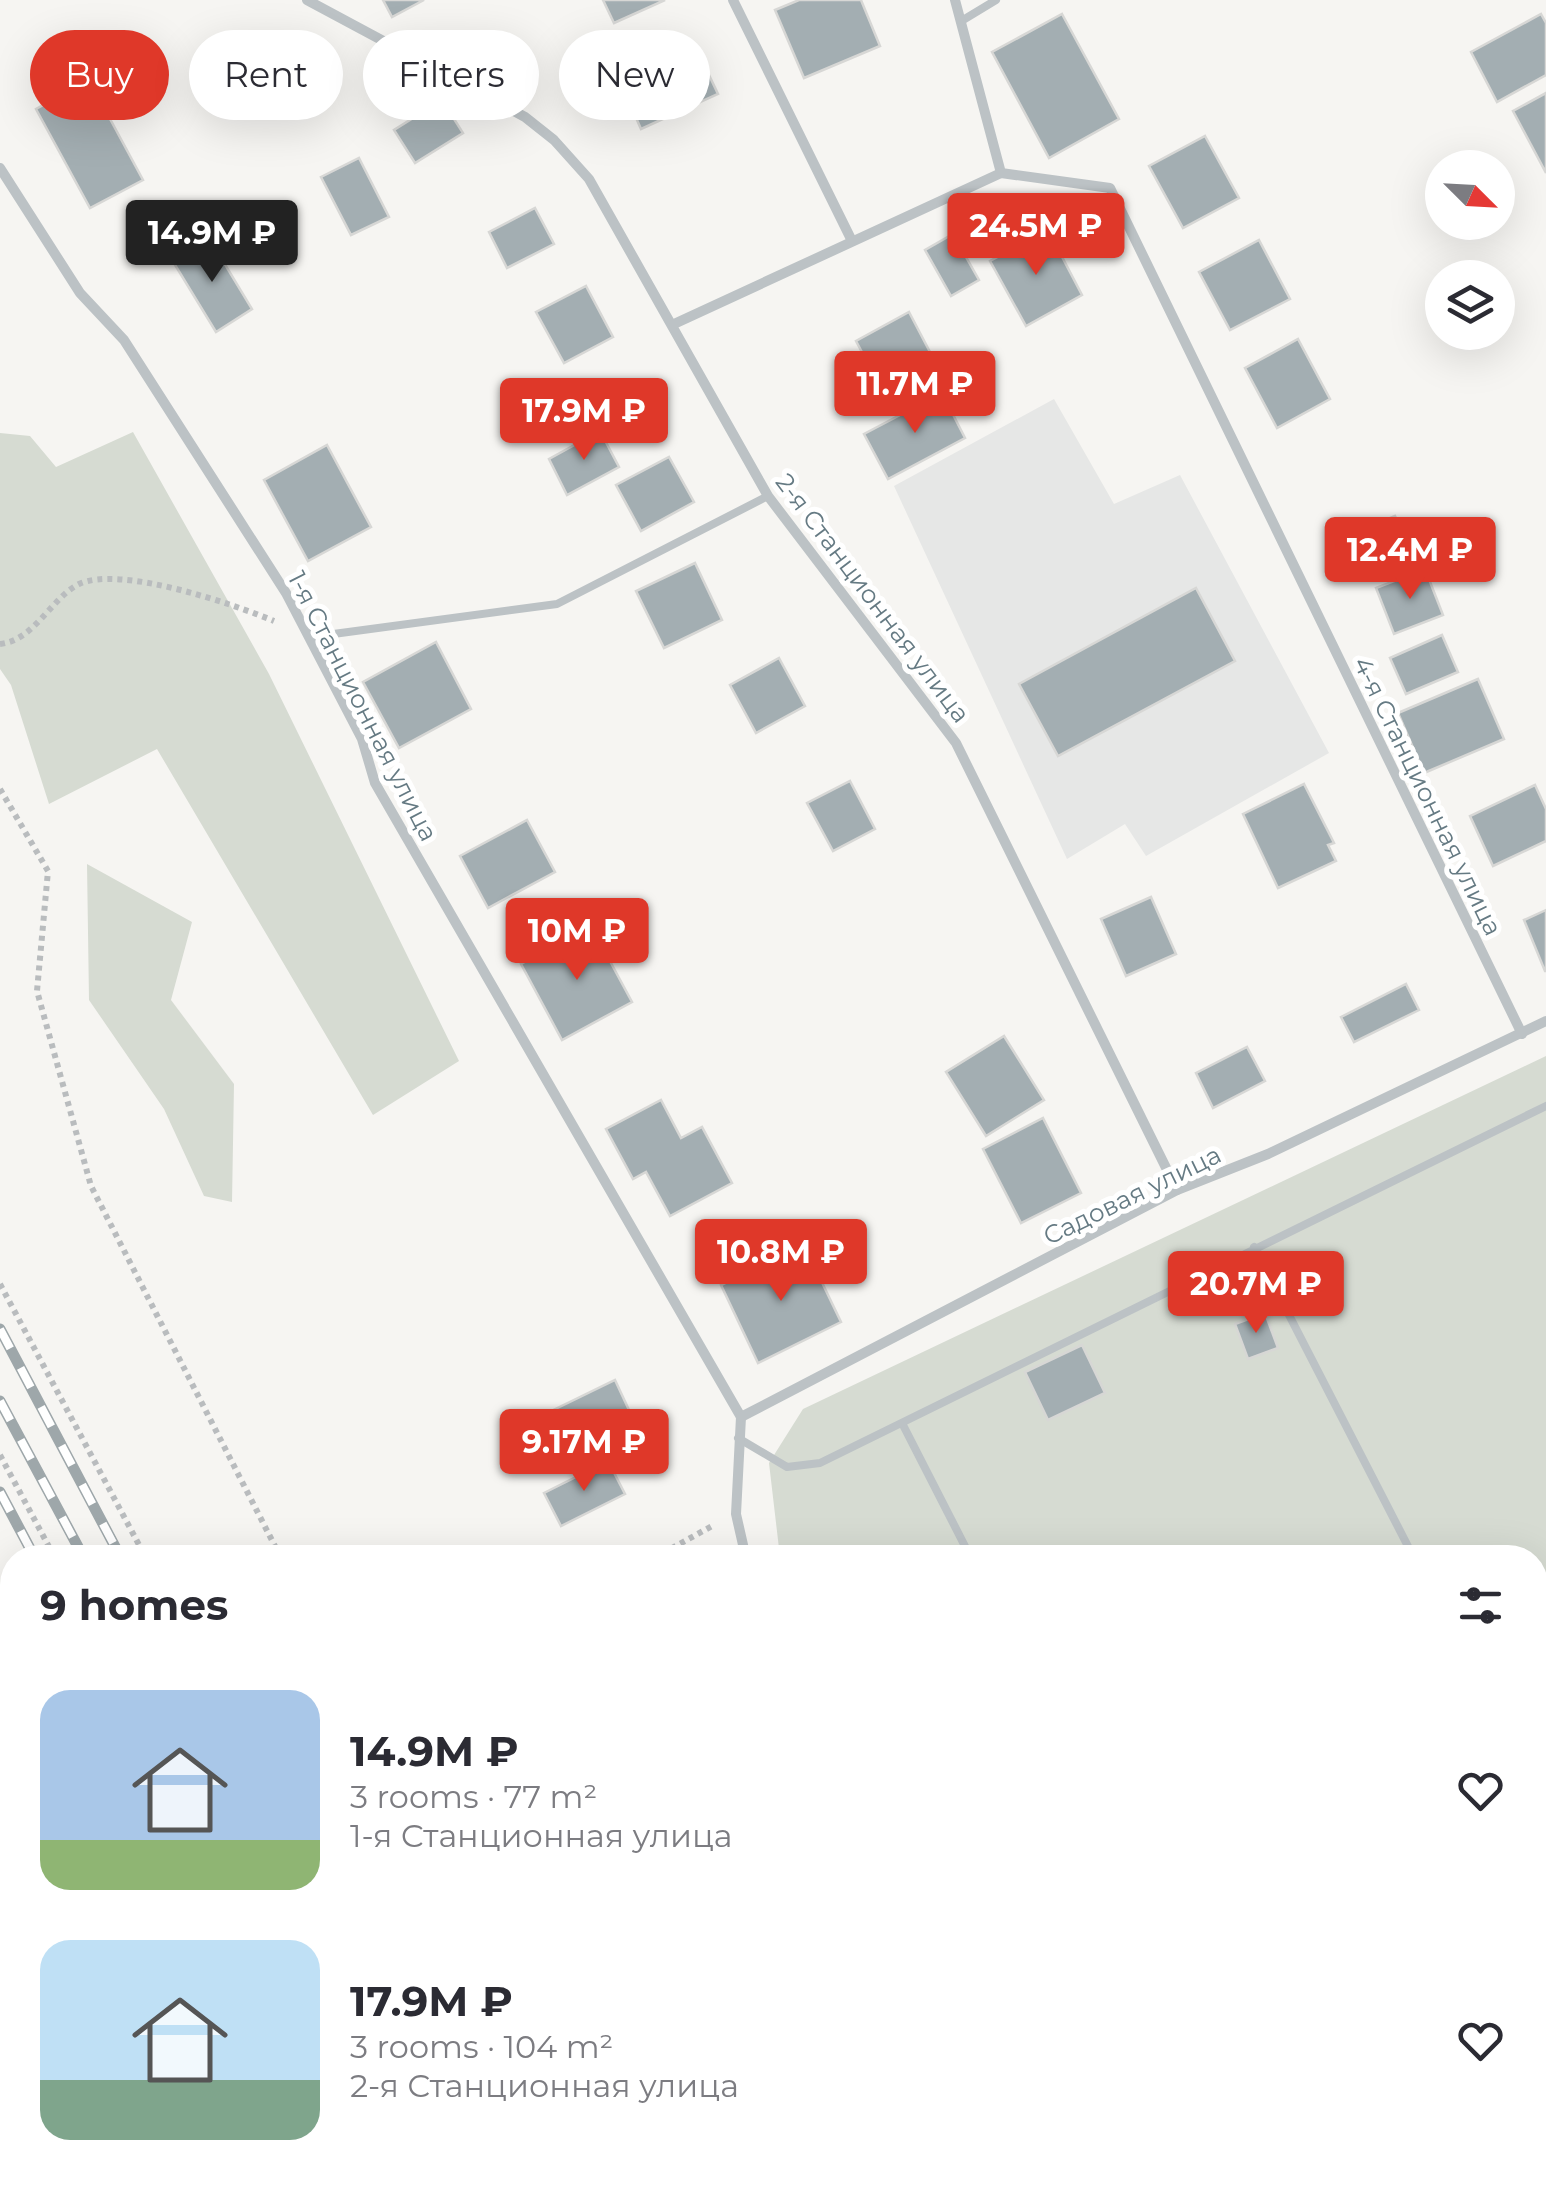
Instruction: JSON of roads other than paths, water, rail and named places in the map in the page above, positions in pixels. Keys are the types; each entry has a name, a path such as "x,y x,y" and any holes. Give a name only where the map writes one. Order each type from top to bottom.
{"street":[{"name":"2-я Станционная улица","path":"307,0 525,116 554,140 589,180 768,496 956,742 1178,1190"},
{"path":"733,0 851,240"},
{"path":"674,324 1001,173 963,20 954,0"},
{"name":"1-я Станционная улица","path":"0,168 80,293 124,340 311,637 362,739 374,783 741,1416"},
{"name":"4-я Станционная улица","path":"1001,173 1110,188 1522,1034"},
{"name":"Садовая улица","path":"741,1416 1178,1190 1268,1154 1546,1021"},
{"path":"741,1416 736,1514 743,1545"}],"lane":[{"path":"963,20 996,0"},
{"path":"311,637 558,604 768,496"},
{"path":"738,1438 787,1467 820,1463 1546,1106"},
{"path":"1254,1248 1407,1545"},
{"path":"903,1425 964,1545"}],"railway":[{"path":"0,1329 114,1545"},
{"path":"0,1401 77,1545"},
{"path":"0,1492 28,1545"}]}
